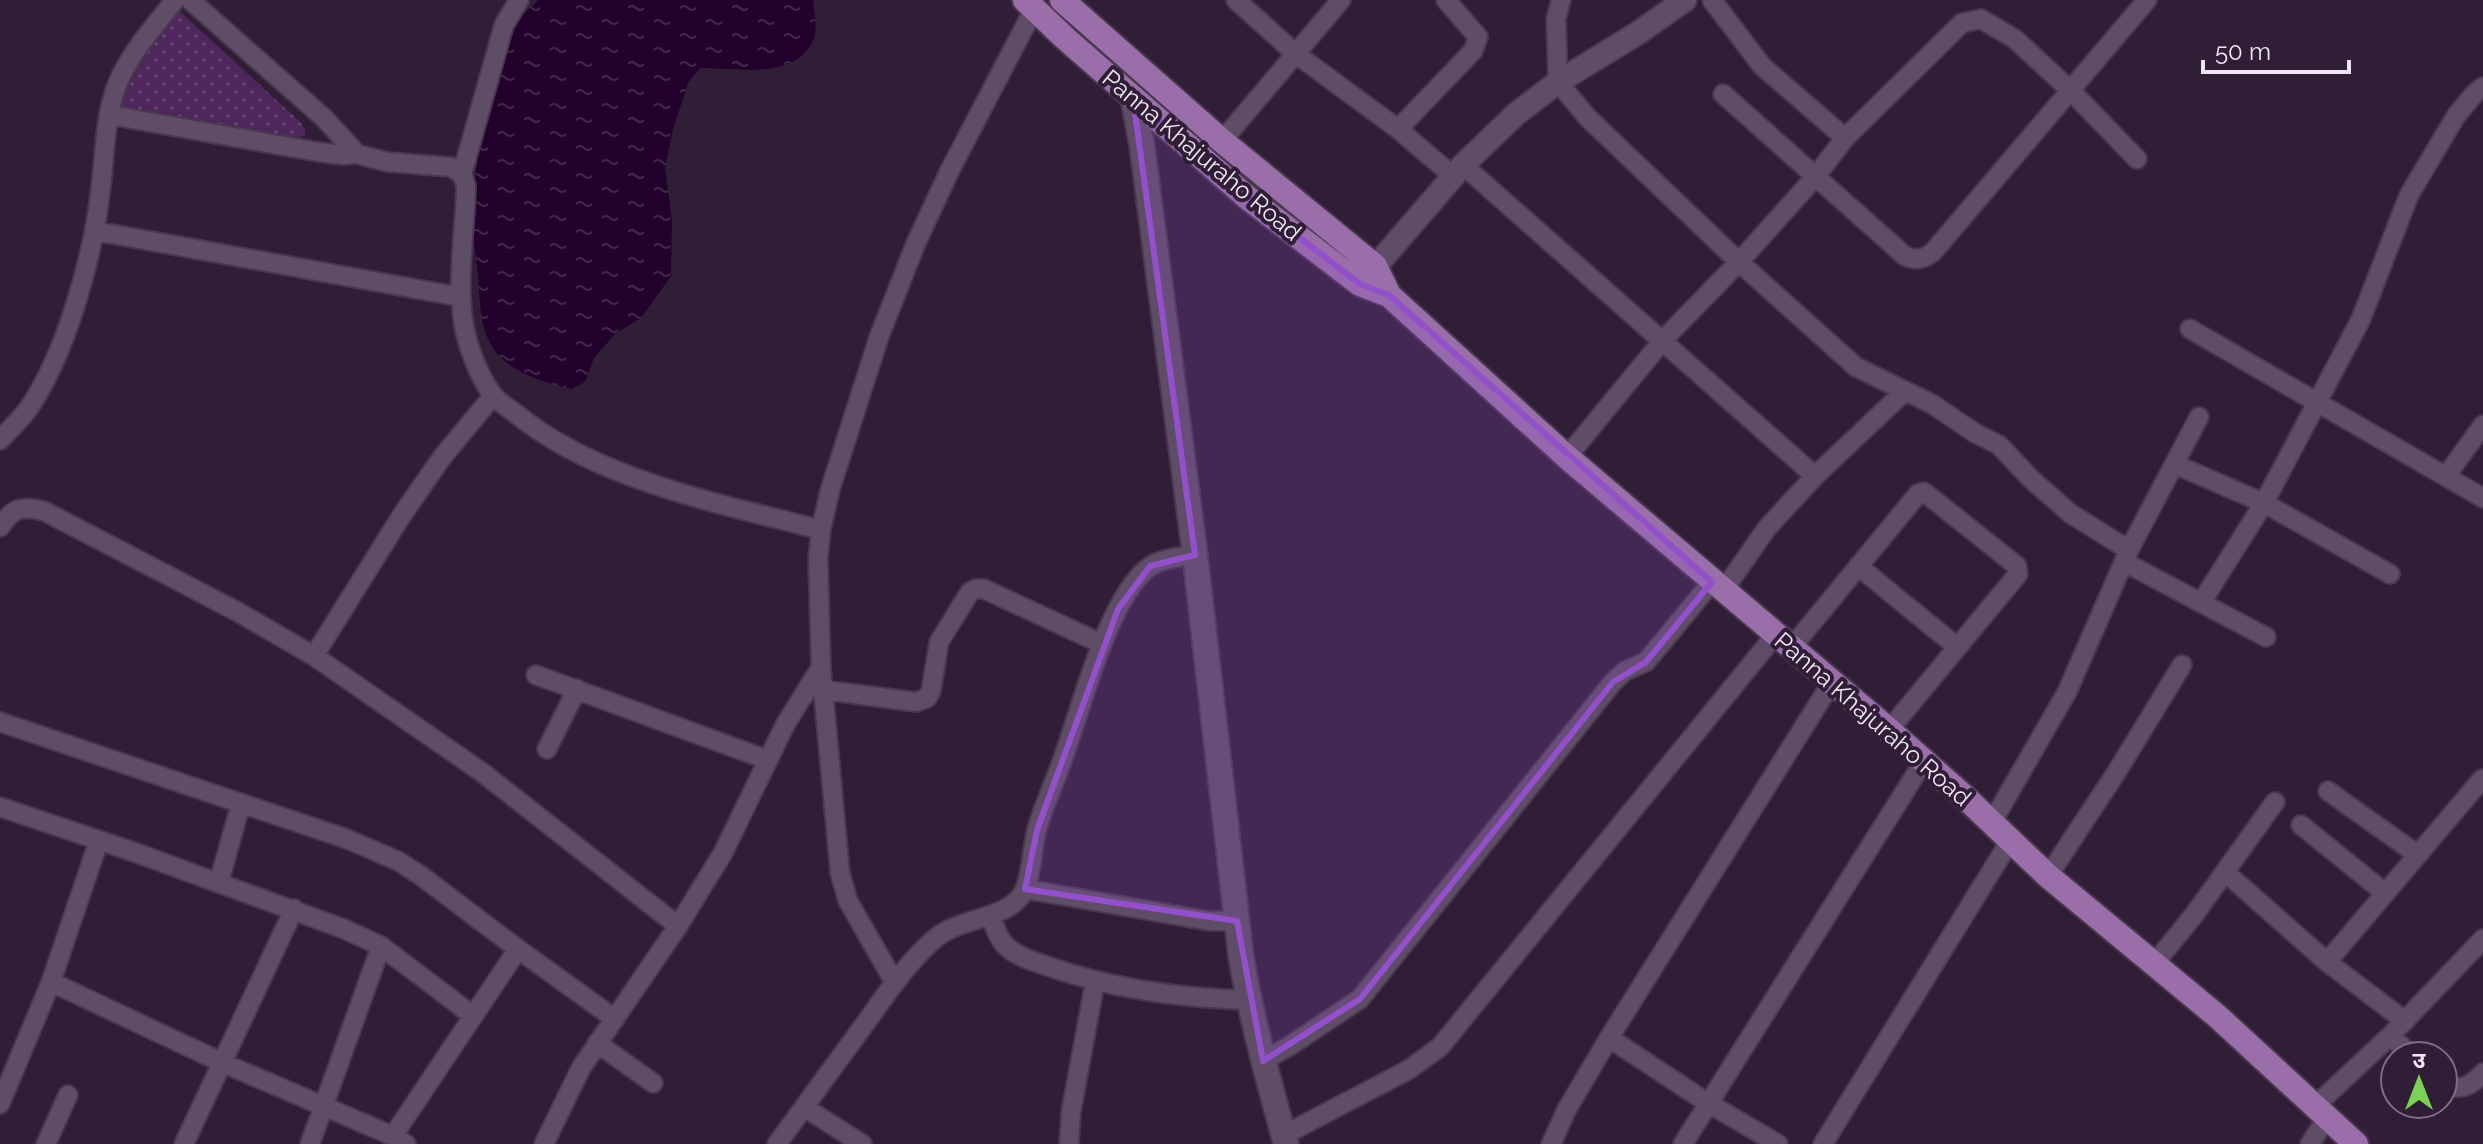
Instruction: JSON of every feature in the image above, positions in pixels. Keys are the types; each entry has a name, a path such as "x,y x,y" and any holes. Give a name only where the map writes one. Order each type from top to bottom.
{"main road":[{"name":"Panna Khajuraho Road","path":"1062,0 1222,141 1567,457 1889,730 2048,876 2217,1016 2356,1144"},
{"name":"Panna Khajuraho Road","path":"1029,4 1248,198 1368,275"},
{"path":"1133,98 1142,146 1195,555 1248,1000 1285,1140"}],"street":[{"path":"0,440 27,411 56,356 95,231 116,87 126,67 175,0"},
{"path":"190,0 324,118 357,154"},
{"path":"519,0 504,25 462,174 466,186 461,297 464,329 477,366 493,396 560,444 601,464 658,485 821,530"},
{"path":"1236,0 1296,54 1458,171 1663,340 1815,476"},
{"path":"1222,141 1341,0"},
{"path":"1398,129 1473,51 1478,37 1446,0"},
{"path":"1561,0 1556,19 1558,82 1587,117 1739,262 1856,367 1932,404 1999,445 2031,479 2071,514 2126,556 2201,603 2266,637"},
{"path":"1368,275 1458,171 1516,114 1558,82 1685,0"},
{"path":"1712,0 1762,66 1845,138"},
{"path":"1723,94 1905,256 1923,259 1933,252 2147,0"},
{"path":"895,983 848,901 840,873 821,667 818,558 821,530 830,490 879,337 916,243 1029,4"},
{"path":"1567,457 1663,340 1739,262 1816,176 1845,138 1962,23 1981,19 2015,39 2137,159"},
{"path":"2201,603 2264,503 2361,319 2409,195 2456,116 2483,87"},
{"path":"110,115 318,152 357,154 387,162 440,165 462,174"},
{"path":"95,231 461,297"},
{"path":"2190,329 2483,498"},
{"path":"1263,1061 1360,999 1613,682 1625,671 1646,662 1815,476 1904,392"},
{"path":"314,656 410,503 443,456 493,396"},
{"path":"1991,824 2067,692 2126,556 2199,417"},
{"path":"2446,476 2483,425"},
{"path":"2174,464 2264,503 2390,574"},
{"path":"1285,1140 1408,1070 1440,1047 1784,641 1858,566 1918,494 1924,492 2019,570 1889,730"},
{"path":"0,527 9,513 24,507 44,511 238,612 314,656 483,773 678,926"},
{"path":"777,1144 922,950 940,934 957,925 991,915 1016,903 1025,889 1037,830 1102,644 1130,590 1150,566 1195,555"},
{"path":"1858,566 1957,647"},
{"path":"824,690 916,702 927,698 931,691 939,642 970,592 976,589 984,589 1102,644"},
{"path":"2048,876 2182,665"},
{"path":"544,1144 581,1068 678,926 723,853 785,725 821,667"},
{"path":"536,675 768,760"},
{"path":"1551,1144 1567,1109 1609,1038 1832,682"},
{"path":"547,749 577,689"},
{"path":"0,722 347,839 398,861 615,1019"},
{"path":"1683,1144 1924,761"},
{"path":"2327,962 2482,779"},
{"path":"2328,791 2418,855"},
{"path":"2154,964 2275,802"},
{"path":"219,882 241,803"},
{"path":"0,807 294,909 381,946 472,1015"},
{"path":"2301,825 2385,893"},
{"path":"0,1104 51,982 99,840"},
{"path":"1823,1144 2010,841"},
{"path":"2225,872 2327,962 2405,1021"},
{"path":"1025,889 1209,921 1237,921"},
{"path":"184,1144 294,909"},
{"path":"991,915 998,937 1009,949 1028,959 1095,982 1196,998 1248,1000"},
{"path":"2310,1144 2322,1111 2483,939"},
{"path":"310,1144 381,946"},
{"path":"51,982 223,1063 399,1140 472,1015 518,949"},
{"path":"1069,1144 1071,1112 1095,982"},
{"path":"2390,1036 2395,1040"},
{"path":"1609,1038 1708,1103 1778,1144"},
{"path":"597,1043 653,1083"},
{"path":"2459,1088 2480,1080"},
{"path":"46,1144 68,1095"},
{"path":"804,1107 862,1144"}],"highlighted area":[{"path":"1133,98 1248,198 1360,284 1389,295 1712,582 1646,662 1613,682 1360,999 1263,1061 1237,921 1025,889 1037,830 1118,609 1150,566 1195,555"}],"shaded area":[{"path":"174,6 299,121 305,135 299,139 288,138 112,106 111,91"}],"water":[{"path":"538,0 813,0 816,29 806,52 794,61 764,69 700,68 688,83 665,168 672,220 671,276 641,318 616,333 594,358 585,382 571,389 519,371 495,351 486,334 481,314 474,238 475,181 482,132 495,81 511,36 523,15"}]}
